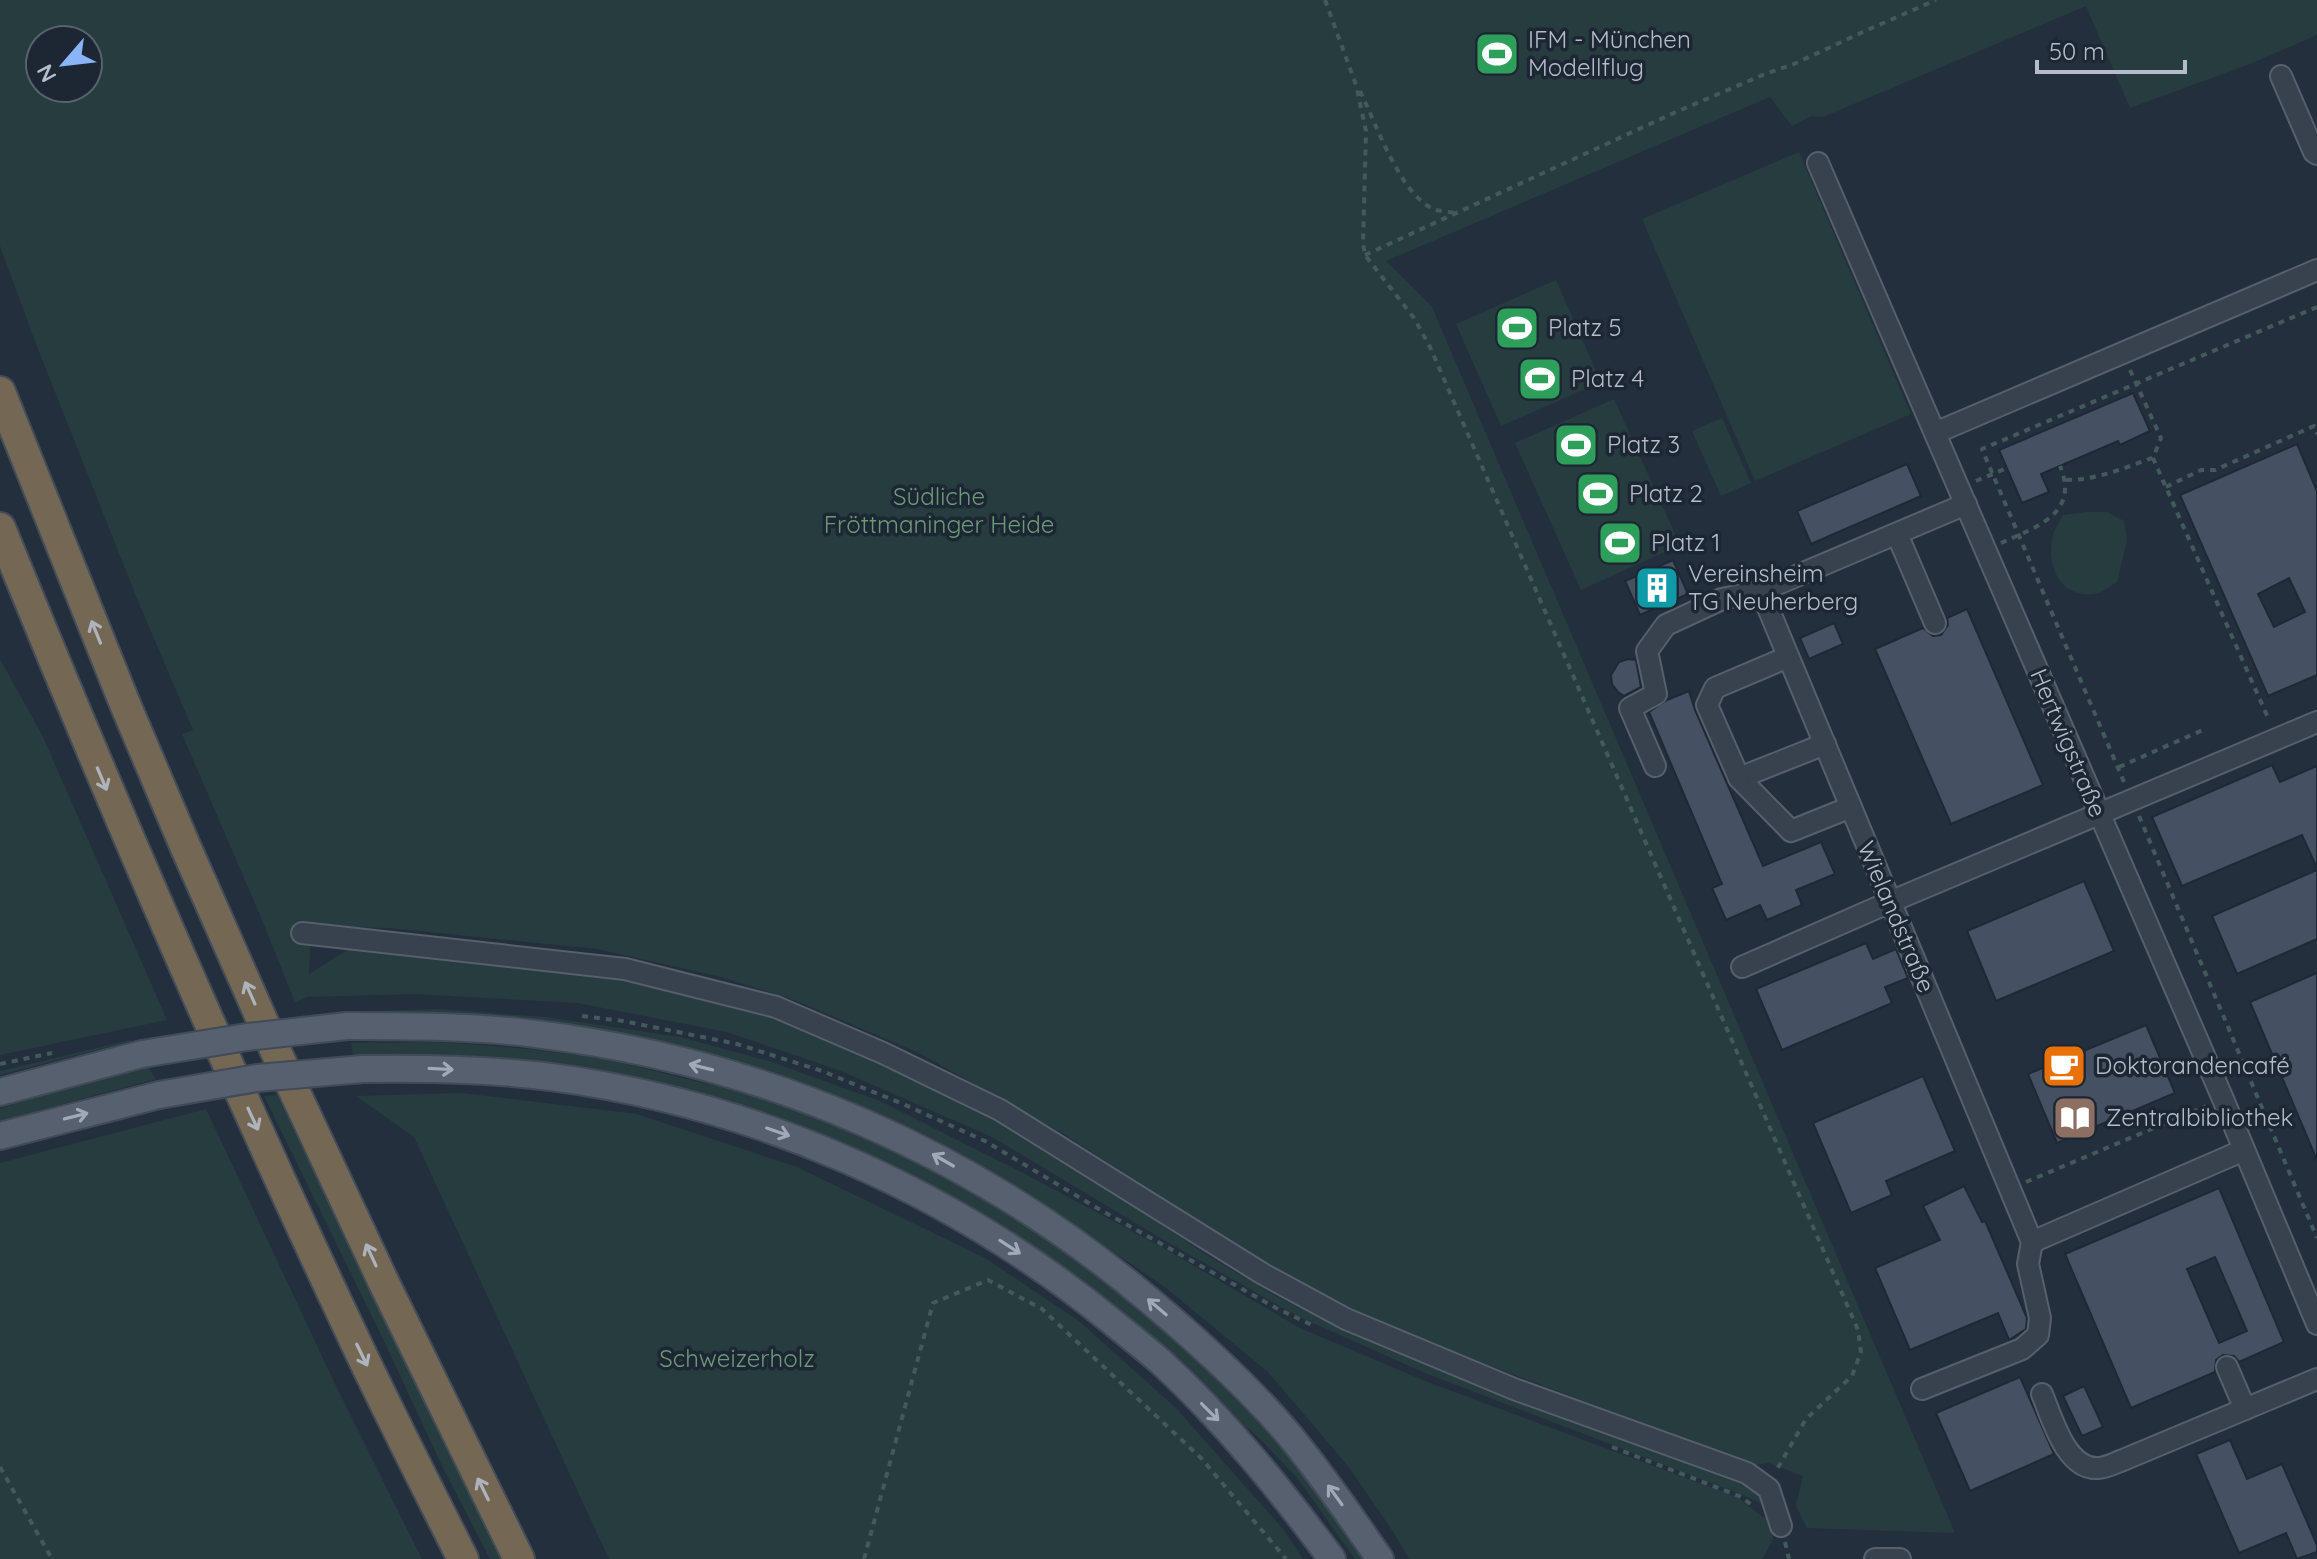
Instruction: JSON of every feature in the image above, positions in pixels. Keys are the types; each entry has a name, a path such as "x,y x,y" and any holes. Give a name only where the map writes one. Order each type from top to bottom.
{"highway":[{"path":"0,392 125,704 253,999 384,1283 519,1559"},
{"path":"0,528 136,859 218,1043 348,1327 463,1559"}],"main road":[{"path":"0,1092 142,1054 247,1037 347,1026 536,1034 644,1052 755,1080 831,1107 926,1150 1026,1207 1113,1269 1203,1345 1288,1434 1336,1495 1380,1559"},
{"path":"0,1136 159,1095 257,1078 363,1069 431,1068 552,1077 691,1104 783,1134 874,1172 927,1198 1037,1264 1161,1362 1229,1430 1332,1559"}],"street":[{"path":"2281,76 2317,154"},
{"name":"Hertwigstraße","path":"1818,163 2223,1099 2317,1324"},
{"path":"1935,433 2317,270"},
{"path":"1655,766 1630,708 1656,694 1647,651 1666,625 1722,599 1761,591 1897,534 1963,496"},
{"path":"1897,534 1935,623"},
{"name":"Wielandstraße","path":"1761,591 2032,1242"},
{"path":"1788,657 1715,688 1707,705 1739,778 1791,831 1851,807"},
{"path":"1742,967 2317,722"},
{"path":"1739,778 1825,744"},
{"path":"302,933 625,969 776,1007 883,1053 1000,1110 1263,1274 1346,1319 1514,1389 1747,1473 1769,1489 1781,1526"},
{"path":"1922,1389 2022,1349 2038,1335 2040,1318 2028,1264 2032,1242 2244,1150"},
{"path":"2227,1367 2245,1409"},
{"path":"2042,1394 2067,1453 2079,1463 2097,1469 2317,1379"},
{"path":"1875,1559 1900,1559"}],"path":[{"path":"1325,0 1356,85 1396,170 1414,195 1434,209 1457,213"},
{"path":"1365,255 1676,112 1794,64 1936,0"},
{"path":"1356,85 1366,131 1365,255 1414,318 1430,347 1858,1330 1861,1352 1852,1376 1806,1419 1781,1461"},
{"path":"2317,307 1982,449 2317,1238"},
{"path":"2122,353 2161,438 2153,458 2277,739"},
{"path":"2166,487 2201,470 2215,470 2314,426 2317,434"},
{"path":"2066,480 2106,475 2153,458"},
{"path":"1986,550 2049,519 2067,488 2060,466"},
{"path":"1963,496 1993,474 2007,468"},
{"path":"2118,768 2205,729"},
{"path":"2009,1189 2223,1099"},
{"path":"864,1559 933,1303 988,1280 1042,1309 1201,1458 1286,1559"},
{"path":"0,1467 52,1559"}],"green space":[{"name":"Südliche Fröttmaninger Heide","path":"0,0 2317,0 2317,35 2250,64 2130,108 2086,6 1823,117 1811,116 1792,126 1770,97 1386,261 1432,307 1955,1533 1807,1528 1796,1506 1803,1476 1768,1463 1756,1465 1399,1332 1283,1274 1062,1133 919,1053 794,1000 721,977 597,949 389,928 311,926 309,974 347,950 399,948 630,976 784,1016 935,1086 1034,1139 1207,1255 1272,1294 1320,1318 1731,1477 1757,1493 1772,1509 1425,1373 1295,1315 994,1138 841,1071 727,1032 577,1003 413,994 307,997 295,1002 182,734 193,730 36,344 0,246"},
{"path":"1799,152 1911,414 1755,481 1642,219"},
{"path":"1556,280 1601,382 1501,426 1456,324"},
{"path":"1614,399 1680,545 1581,590 1515,443"},
{"path":"1722,418 1751,483 1721,496 1692,431"},
{"path":"2107,512 2124,521 2127,541 2117,582 2094,594 2072,591 2063,584 2057,576 2051,555 2054,532 2063,515"},
{"path":"0,659 43,737 167,1020 0,1055"},
{"path":"437,1009 546,1017 680,1037 769,1061 880,1101 1160,1246 1300,1328 1425,1381 1737,1497 1772,1524 1773,1540 1762,1559 1409,1559 1348,1466 1268,1372 1166,1288 1025,1191 932,1138 762,1070 643,1038 532,1022 343,1015 342,1012"},
{"path":"132,1041 0,1075 0,1071"},
{"path":"435,1042 519,1048 603,1059 729,1089 834,1125 942,1176 994,1205 1093,1271 1185,1347 1280,1448 1363,1559 1355,1559 1298,1479 1263,1442 1149,1333 1054,1260 938,1189 826,1138 741,1105 573,1068 452,1056 353,1056 351,1043"},
{"path":"148,1067 156,1079 0,1121 0,1109 26,1099"},
{"name":"Schweizerholz","path":"461,1093 637,1114 797,1167 985,1258 1079,1321 1176,1408 1283,1529 1303,1559 609,1559 414,1137 356,1096"},
{"path":"277,1095 502,1559 490,1559 443,1468 264,1096"},
{"path":"206,1109 335,1384 422,1559 0,1559 0,1163"}],"building":[{"path":"2133,393 2150,431 2120,445 2118,441 2041,474 2049,492 2022,503 1999,450"},
{"path":"2297,444 2317,491 2317,675 2268,696 2180,495","holes":["2289,578 2305,612 2274,627 2258,594"]},
{"path":"1907,464 1921,496 1811,544 1797,511"},
{"name":"Vereinsheim TG Neuherberg","path":"1673,560 1688,594 1640,615 1625,581"},
{"path":"1967,609 2043,785 1951,824 1875,649 1923,628 1933,636 1941,635 1948,625 1947,618"},
{"path":"1834,623 1843,644 1809,659 1800,638"},
{"path":"1636,660 1641,687 1624,696 1612,684 1611,675 1619,662"},
{"path":"1689,691 1763,866 1821,842 1835,874 1796,890 1802,905 1767,920 1760,905 1726,920 1712,888 1722,884 1649,712"},
{"path":"2272,765 2280,782 2317,766 2317,868 2302,835 2182,886 2152,817"},
{"path":"2317,870 2317,939 2237,974 2212,916"},
{"path":"2084,881 2114,951 1996,1001 1967,931"},
{"path":"1866,943 1873,959 1896,949 1908,978 1885,987 1892,1003 1782,1050 1756,989"},
{"path":"2317,973 2317,1160 2250,1002"},
{"path":"2146,1025 2175,1093 2057,1143 2028,1074"},
{"path":"1923,1076 1955,1151 1886,1181 1892,1195 1851,1213 1813,1123"},
{"path":"1964,1186 1982,1222 1985,1221 2027,1318 2026,1329 2009,1340 1998,1313 1910,1350 1875,1268 1940,1240 1923,1206"},
{"path":"2219,1188 2284,1342 2239,1362 2234,1356 2223,1355 2216,1360 2215,1372 2131,1408 2065,1254","holes":["2215,1257 2247,1331 2219,1343 2187,1269"]},
{"path":"2020,1377 2054,1454 1970,1491 1936,1413"},
{"path":"2084,1386 2103,1427 2082,1436 2063,1396"},
{"path":"2230,1440 2247,1479 2282,1464 2317,1545 2317,1552 2297,1559 2286,1533 2239,1553 2196,1454"}],"place":[{"name":"IFM - München Modellflug","path":"1497,54"},
{"name":"Platz 5","path":"1517,328"},
{"name":"Platz 4","path":"1540,379"},
{"name":"Platz 3","path":"1576,445"},
{"name":"Platz 2","path":"1598,494"},
{"name":"Platz 1","path":"1620,543"},
{"name":"Vereinsheim TG Neuherberg","path":"1657,588"},
{"name":"Doktorandencafé","path":"2064,1066"},
{"name":"Zentralbibliothek","path":"2075,1118"}]}
